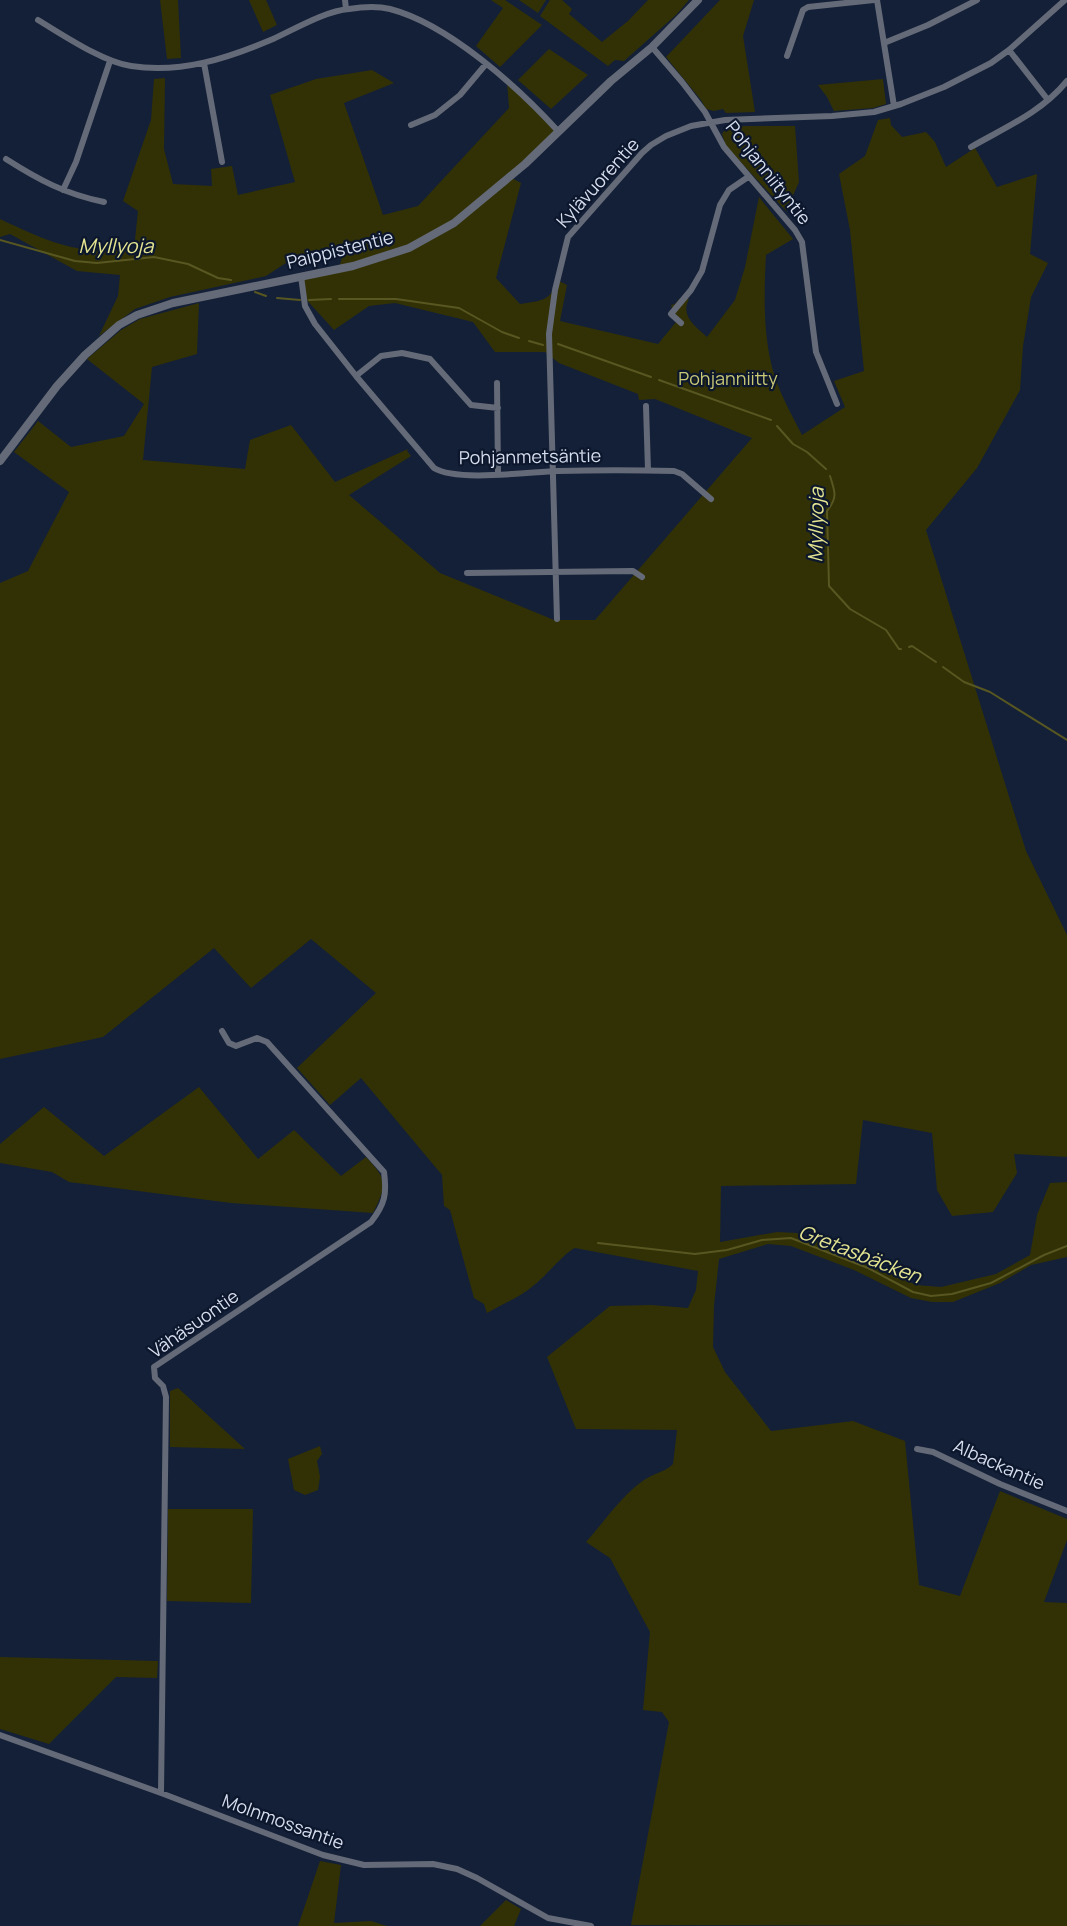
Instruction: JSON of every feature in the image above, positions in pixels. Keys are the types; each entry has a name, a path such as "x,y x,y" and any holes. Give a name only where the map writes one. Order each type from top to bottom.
{"street":[{"path":"345,0 346,9"},
{"name":"Paippistentie","path":"0,461 57,386 85,355 119,325 137,315 173,303 353,266 409,248 439,233 525,164 625,69 652,47 698,0"},
{"path":"787,56 803,10 808,7 875,0 894,106"},
{"path":"884,43 977,0"},
{"name":"Kylävuorentie","path":"557,619 549,334 555,290 568,237 642,153 666,136 691,126 725,120 842,116 874,112 894,106 954,82 1009,51 1065,0"},
{"path":"38,20 110,61 131,66 171,68 204,63 245,51 329,14 346,9 388,8 413,17 445,34 486,64 527,99 558,131"},
{"name":"Pohjanniityntie","path":"652,47 705,112 718,139 795,230 802,242 816,352 837,404"},
{"path":"1009,51 1048,100"},
{"path":"63,190 76,162 110,61"},
{"path":"204,63 222,162"},
{"path":"411,125 435,115 460,95 486,64"},
{"path":"971,147 1027,116 1067,81"},
{"path":"6,159 41,182 80,197 104,202"},
{"path":"681,323 671,314 691,290 702,271 720,205 729,190 748,177"},
{"name":"Pohjanmetsäntie","path":"301,276 306,306 315,324 434,468 453,474 674,471 682,474 711,499"},
{"path":"356,376 381,356 402,352 430,359 471,405 498,408"},
{"path":"497,383 498,474"},
{"path":"646,406 648,470"},
{"path":"467,573 633,571 642,577"},
{"name":"Vähäsuontie","path":"161,1793 166,1397 163,1386 155,1378 154,1367 371,1222 380,1210 387,1192 384,1172 267,1042 257,1038 236,1046 230,1043 222,1031"},
{"name":"Albackantie","path":"917,1449 933,1452 1000,1484 1067,1511"},
{"name":"Molnmossantie","path":"0,1735 161,1793 323,1856 364,1865 434,1864 458,1869 548,1918 591,1926"}],"green space":[{"path":"160,0 178,0 181,58 167,59"},
{"path":"249,0 266,0 277,25 263,32"},
{"path":"491,0 505,0 542,25 500,67 476,46 503,8"},
{"path":"519,0 546,0 538,13"},
{"path":"550,0 562,0 572,9 569,14 602,42 628,21 648,0 689,0 676,15 624,61 615,60 608,66 540,16"},
{"path":"720,0 754,0 743,36 755,112 726,113 723,109 714,111 706,109 666,57"},
{"path":"549,49 588,75 551,109 518,80"},
{"name":"Pohjanniitty","path":"372,70 394,83 344,103 383,215 418,206 509,108 507,81 558,131 510,177 521,183 496,278 520,304 538,301 548,296 552,293 557,280 567,285 560,321 658,344 676,322 671,305 679,299 689,299 686,311 688,316 707,337 735,300 745,267 759,197 793,239 766,255 765,311 769,353 775,376 802,435 845,407 834,381 864,371 850,230 839,174 865,156 878,120 890,118 891,125 902,137 926,132 935,142 946,167 975,148 997,187 1037,174 1030,254 1048,263 1031,297 1023,346 1020,390 977,468 926,530 1026,851 1067,935 1067,1157 1014,1154 1017,1173 993,1212 952,1216 937,1190 932,1133 863,1120 856,1184 721,1186 720,1242 777,1232 797,1233 854,1254 916,1285 941,1287 996,1274 1030,1255 1037,1215 1050,1183 1067,1182 1067,1257 1031,1265 1000,1283 953,1302 932,1302 911,1298 854,1270 791,1246 768,1244 719,1259 713,1347 725,1372 771,1431 853,1421 905,1441 919,1585 960,1596 1000,1491 1067,1519 1067,1540 1044,1602 1067,1603 1067,1926 631,1925 669,1722 662,1712 643,1710 650,1632 610,1558 586,1542 636,1486 673,1464 677,1430 576,1429 547,1357 610,1306 651,1305 688,1308 696,1290 698,1271 575,1248 528,1290 487,1313 484,1304 474,1298 450,1210 444,1206 442,1175 361,1078 330,1105 297,1068 376,993 311,939 251,988 214,948 103,1037 0,1059 0,583 28,571 69,492 14,452 38,421 71,447 124,436 144,404 87,359 121,330 140,319 199,303 197,354 152,367 143,460 245,469 250,440 291,425 335,482 408,449 411,456 349,495 440,573 554,620 595,620 752,438 655,399 639,400 638,394 559,363 545,352 495,352 473,322 395,303 369,306 334,330 303,296 301,276 339,269 344,248 292,259 266,276 170,297 135,309 99,336 118,296 120,275 77,271 10,234 0,237 0,219 34,235 64,245 96,250 134,249 138,211 123,201 151,120 154,79 165,78 164,149 173,184 212,186 211,169 232,166 238,195 295,182 270,95 316,79"},
{"path":"883,79 886,104 873,108 834,111 818,85"},
{"path":"795,126 799,182 786,211 726,146 722,134 724,131 731,127"},
{"path":"199,1087 258,1159 294,1130 341,1176 366,1157 382,1177 383,1183 381,1196 373,1213 231,1203 69,1182 52,1172 0,1163 0,1144 44,1107 104,1156"},
{"path":"178,1388 245,1449 170,1447 170,1391"},
{"path":"320,1446 322,1454 317,1461 320,1477 318,1490 305,1495 294,1490 288,1459"},
{"path":"168,1509 253,1509 251,1603 167,1601"},
{"path":"0,1657 158,1661 157,1678 116,1677 49,1744 0,1729"},
{"path":"320,1861 341,1865 334,1923 371,1921 387,1926 298,1926"},
{"path":"506,1900 521,1909 514,1926 480,1926"}],"waterway":[{"name":"Myllyoja","path":"0,240 75,261 97,263 154,257 188,264 218,278 231,280"},
{"name":"Myllyoja","path":"255,292 266,296"},
{"name":"Myllyoja","path":"277,298 300,300"},
{"name":"Myllyoja","path":"309,300 331,299"},
{"name":"Myllyoja","path":"339,299 396,299 459,308 502,332 519,338"},
{"name":"Myllyoja","path":"529,341 543,345"},
{"name":"Myllyoja","path":"558,344 651,377"},
{"name":"Myllyoja","path":"659,380 771,420"},
{"name":"Myllyoja","path":"777,426 793,444 807,452 826,469"},
{"name":"Myllyoja","path":"830,476 834,494 833,502 827,511 829,586 850,609 886,630 901,649"},
{"name":"Myllyoja","path":"909,647 912,646 936,662"},
{"name":"Myllyoja","path":"943,667 964,682 990,692 1067,740"},
{"name":"Gretasbäcken","path":"598,1243 695,1254 727,1250 762,1240 791,1238 868,1268 913,1292 931,1296 952,1294 991,1283 1044,1255 1067,1246"}]}
